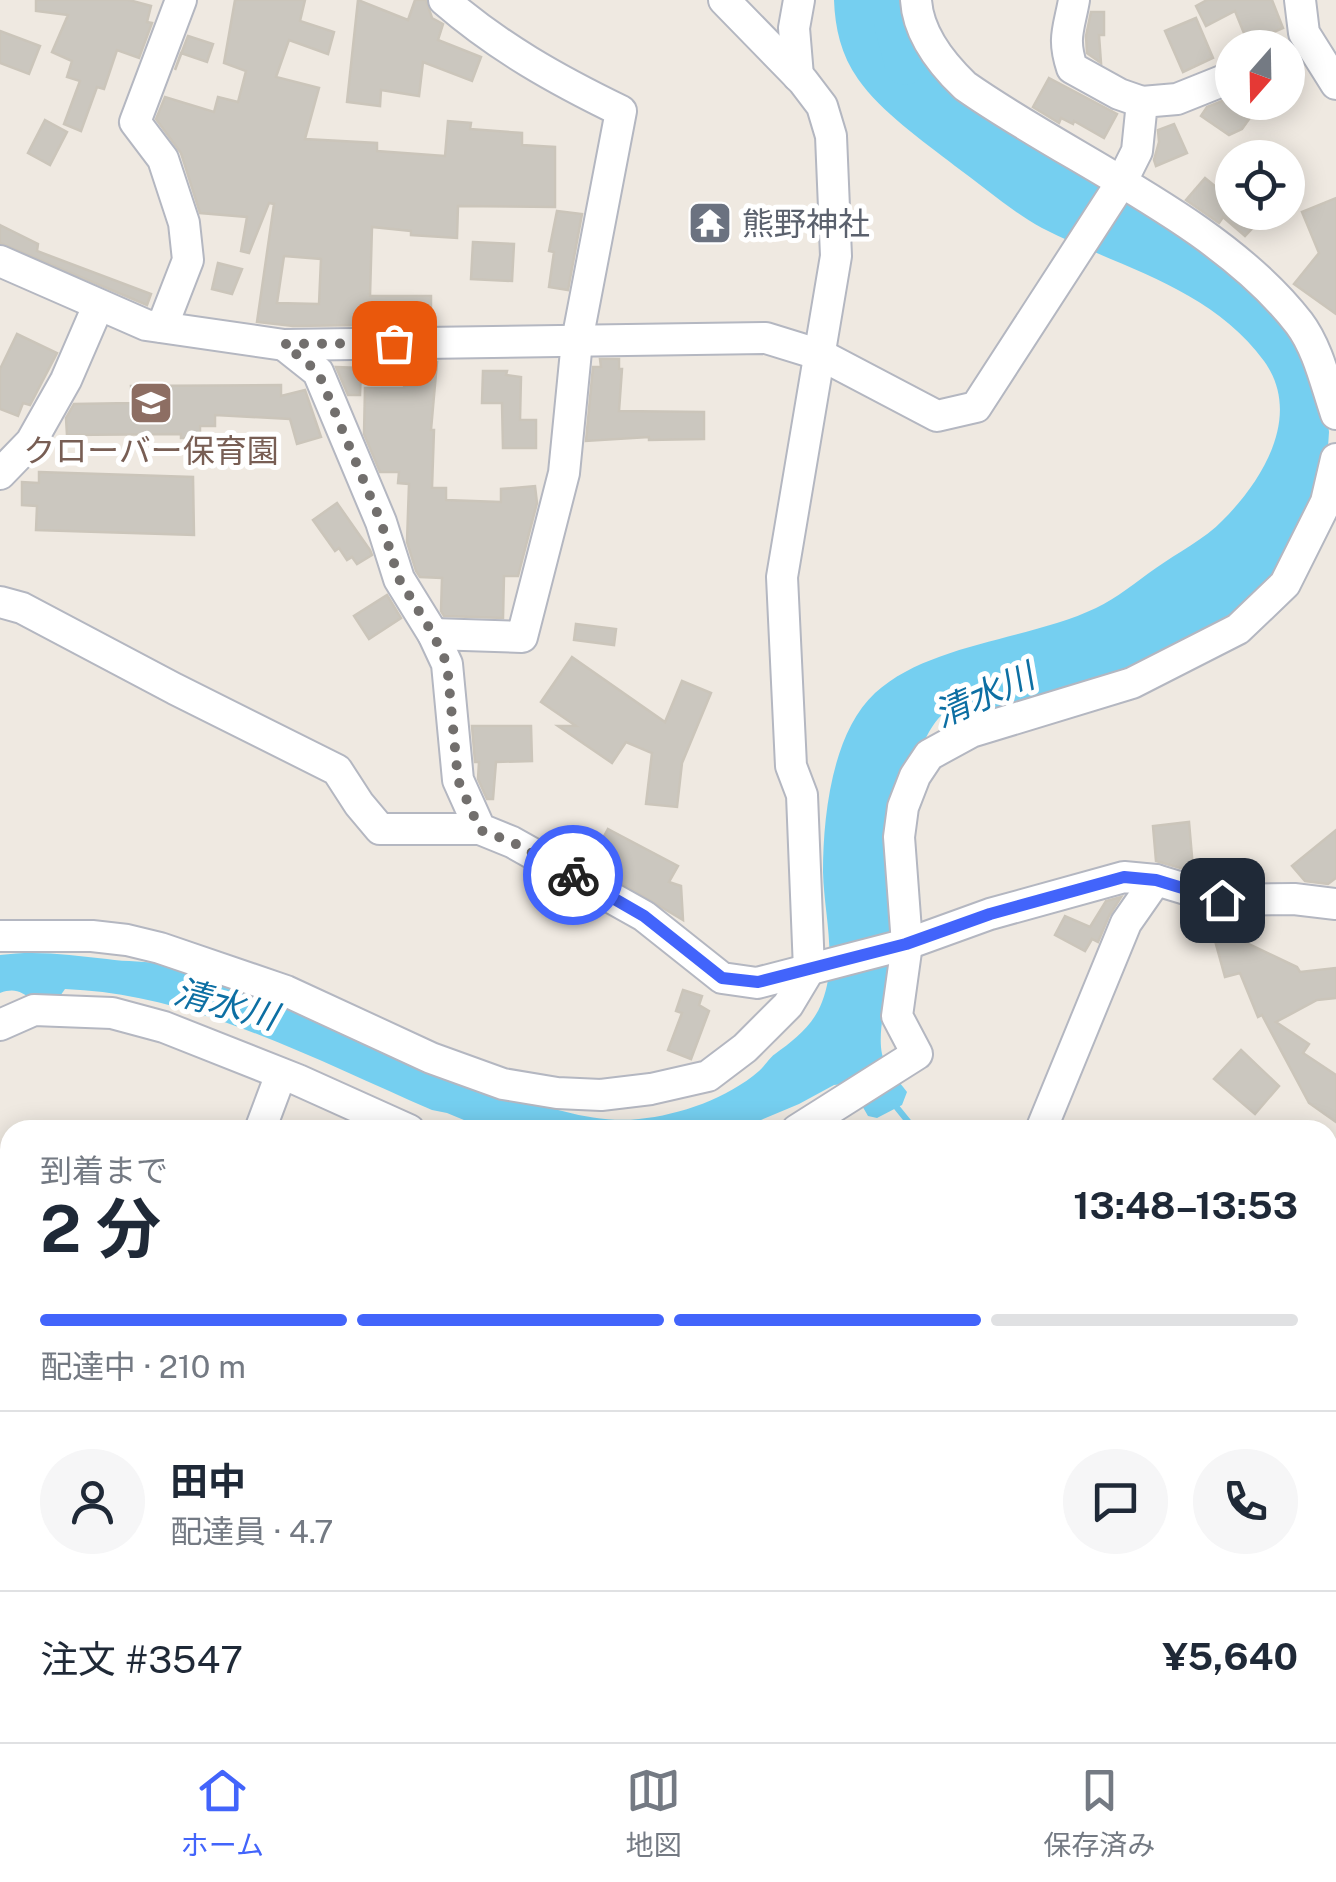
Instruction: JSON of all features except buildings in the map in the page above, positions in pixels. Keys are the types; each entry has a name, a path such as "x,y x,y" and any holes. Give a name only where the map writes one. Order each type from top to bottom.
{"street":[{"path":"162,327 188,260 184,223 164,159 135,122 182,0"},
{"path":"433,634 522,637 564,473 577,341 621,111 549,76 480,32 444,0"},
{"path":"0,936 92,936 160,948 286,991 431,1058 503,1084 586,1094 652,1089 708,1076 746,1048 788,1005 809,970 802,795 791,766 782,577 836,256 831,136 822,106 724,0"},
{"path":"798,76 794,28 799,0"},
{"path":"916,0 917,15 942,64 965,86 1229,252 1300,324 1336,414"},
{"path":"1074,0 1065,31 1072,68 1142,102 1177,99 1215,84"},
{"path":"1296,30 1300,0"},
{"path":"1305,51 1336,84"},
{"path":"0,261 146,326 284,344 766,338 821,356 937,416 976,408 1121,183 1138,151 1142,102"},
{"path":"0,474 31,442 66,380 98,306"},
{"path":"284,344 318,372 381,522 399,579 447,664 458,780 480,830"},
{"path":"826,1120 854,1096 918,1054 897,1016 906,944 899,837 903,807 915,776 929,756 971,732 1132,683 1238,628 1286,584 1326,502 1336,459"},
{"path":"0,602 22,608 337,770 380,829 480,830 512,842 644,916 722,978 758,982 809,970 1124,877 1156,880 1222,900 1294,899 1335,904"},
{"path":"1046,1120 1126,923 1156,880"},
{"path":"0,1025 34,1010 112,1013 164,1027 387,1120"},
{"path":"264,1120 280,1074"}],"water":[{"path":"834,0 885,0 907,36 915,28 938,68 1203,242 1275,309 1324,393 1329,432 1326,477 1288,563 1219,625 1124,674 994,712 972,704 953,707 927,735 912,777 889,877 891,970 881,1044 886,1064 907,1092 902,1105 877,1118 868,1116 853,1090 844,1084 834,1085 761,1120 621,1120 671,1114 703,1104 747,1081 796,1038 818,1011 829,971 823,872 828,801 849,730 875,693 923,663 1070,619 1119,595 1208,533 1238,504 1264,466 1279,424 1275,382 1264,361 1242,336 1191,297 1042,228 955,166 891,115 868,91 847,60"},
{"path":"54,954 159,963 218,976 475,1083 568,1113 621,1120 464,1120 253,1033 161,1003 65,989 58,999 32,1001 18,991 0,993 0,955"}],"waterway":[{"name":"清水川","path":"894,0 894,24 905,65"},
{"path":"894,1104 907,1120"}],"way so far":[{"path":"394,343 284,344 318,372 381,522 399,579 447,664 458,780 480,830 512,842 573,875"}],"place":[{"name":"熊野神社","path":"710,223"},
{"name":"クローバー保育園","path":"151,403"}],"route":[{"path":"573,875 644,916 722,978 758,982 906,944 990,914 1124,877 1156,880 1222,900"}]}
